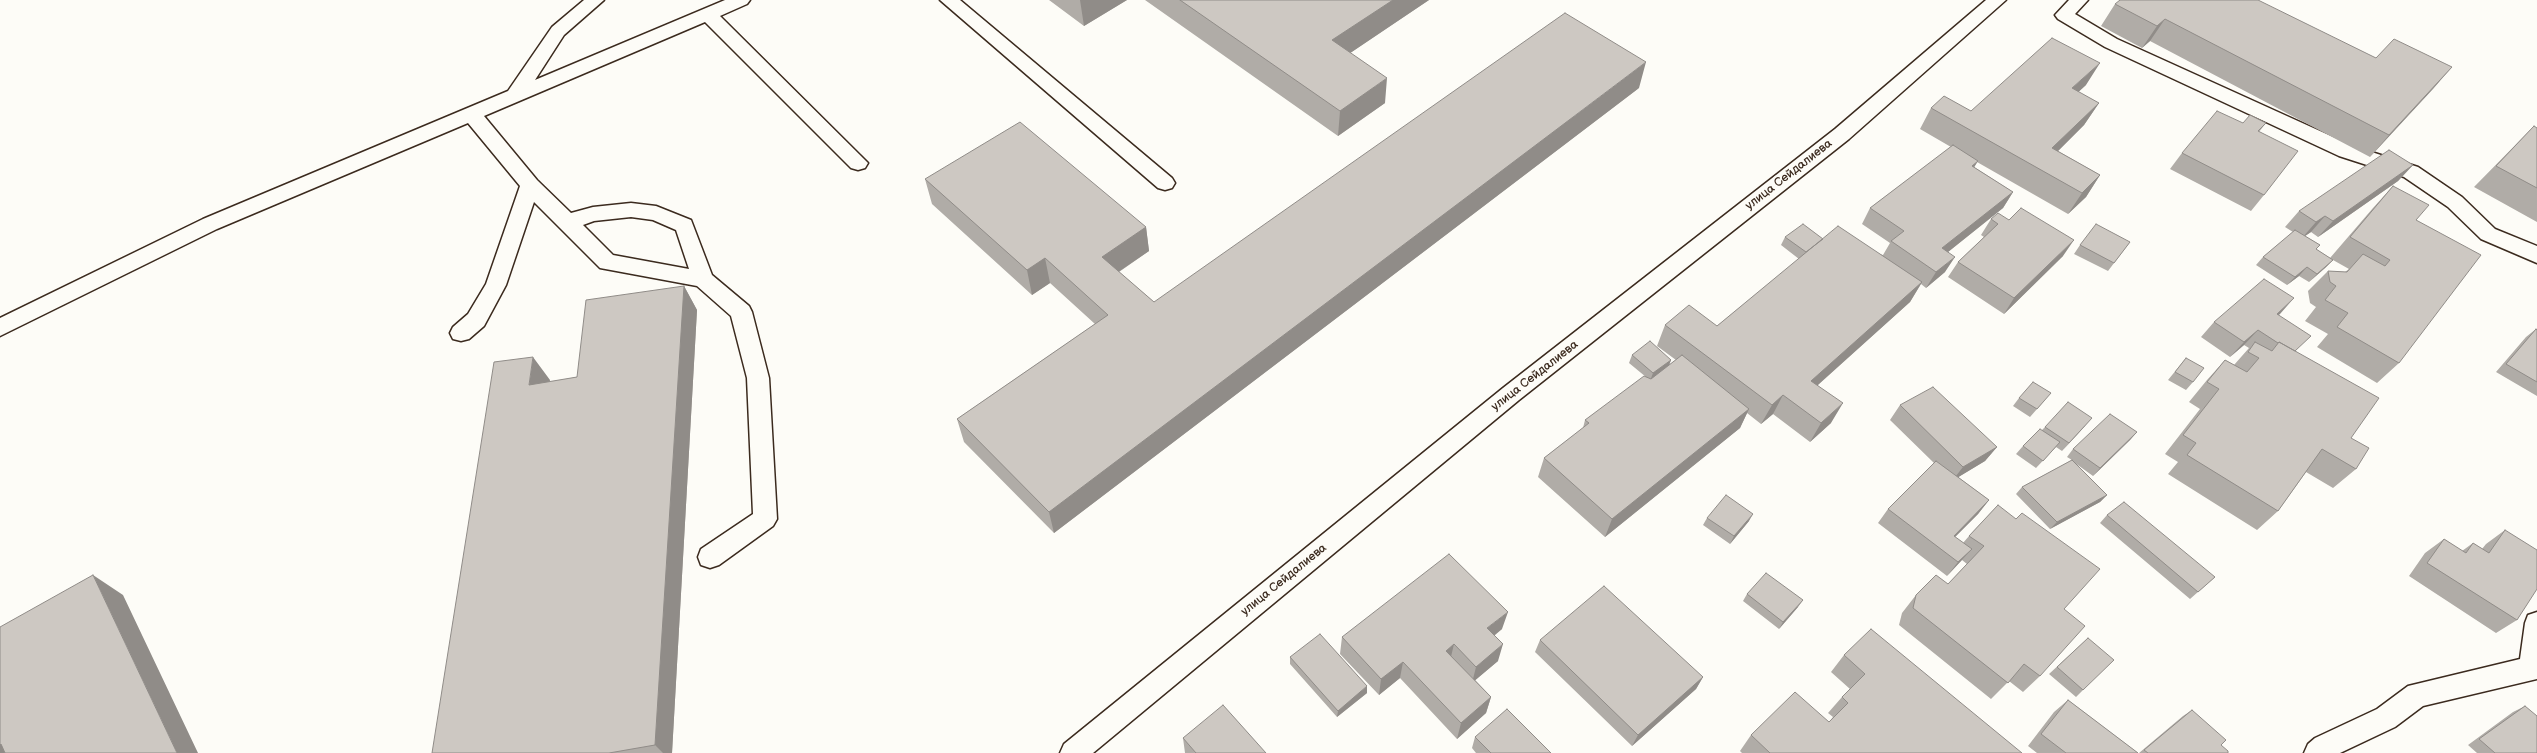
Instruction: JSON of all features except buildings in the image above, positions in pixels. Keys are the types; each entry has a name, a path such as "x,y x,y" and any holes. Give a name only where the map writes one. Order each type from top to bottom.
{"street":[{"path":"515,95 558,30 595,0"},
{"path":"0,328 210,224 471,113 709,15 741,0"},
{"path":"949,0 1165,183"},
{"name":"улица Сейдалиева","path":"1074,753 1510,394 1842,134 1997,0"},
{"path":"2079,0 2064,15 2111,43 2346,151 2411,172 2455,202 2488,234 2537,255"},
{"path":"709,15 858,163"},
{"path":"471,113 530,185 607,262 703,279"},
{"path":"461,333 476,320 496,285 530,185"},
{"path":"568,222 592,214 631,210 656,212 684,225 703,279 741,312 758,378 765,519 710,557"},
{"path":"2317,753 2324,747 2386,718 2417,695 2534,667 2537,623"}]}
